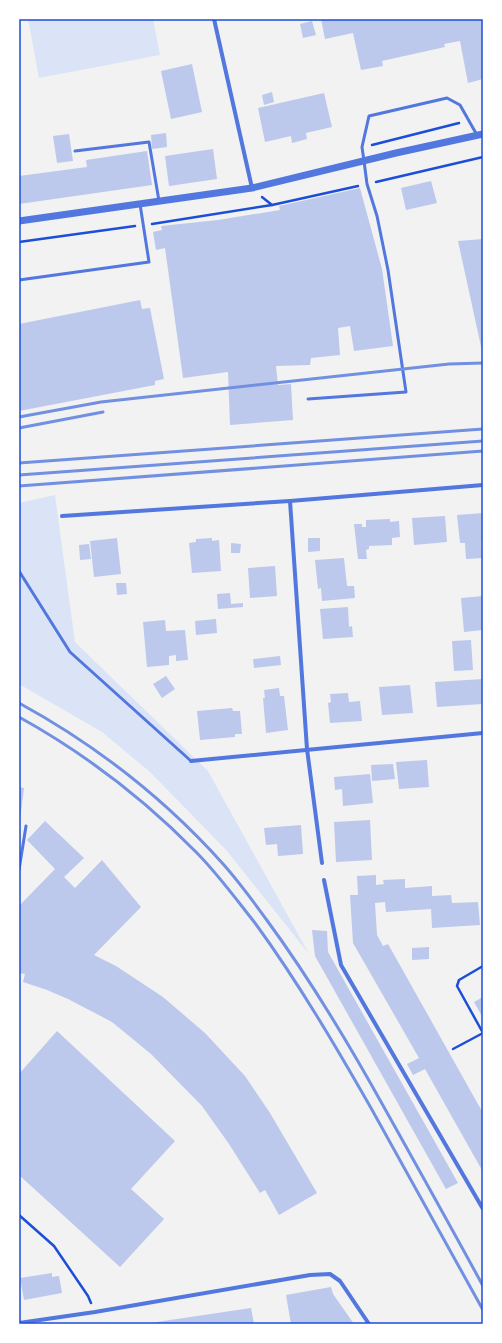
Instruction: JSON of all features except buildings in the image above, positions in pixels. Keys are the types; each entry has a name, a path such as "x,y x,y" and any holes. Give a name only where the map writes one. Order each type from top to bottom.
{"street":[{"path":"214,19 252,188"},
{"path":"19,221 252,188 480,135"},
{"path":"62,516 290,501 483,485"},
{"path":"290,501 307,749 322,863"},
{"path":"191,761 483,733"},
{"path":"324,880 341,965 483,1210"},
{"path":"19,1324 310,1275 330,1274 340,1281 369,1324"}],"lane":[{"path":"308,399 406,392 388,270 377,216 367,184 362,147 369,116 447,98 460,105 480,135"},
{"path":"75,151 149,142 159,201"},
{"path":"19,280 149,262 140,204"},
{"path":"19,571 70,652 191,761"},
{"path":"19,870 26,826"}],"path":[{"path":"19,242 144,225 272,205 483,157"},
{"path":"454,1050 483,1033 457,986 460,980 483,966"},
{"path":"19,1214 54,1246 88,1296 95,1312"}],"shaded area":[{"path":"28,19 153,19 160,55 39,78"},
{"path":"55,495 75,642 208,771 309,954 227,851 150,772 102,732 19,684 19,503"}],"railway":[{"path":"19,417 101,402 449,364 483,363"},
{"path":"19,428 103,412"},
{"path":"19,463 483,429"},
{"path":"19,475 483,441"},
{"path":"19,486 483,451"},
{"path":"19,703 48,719 129,775 202,841 240,885 299,965 343,1036 483,1286"},
{"path":"19,717 67,746 134,795 196,852 234,896 271,945 330,1037 483,1310"}]}
